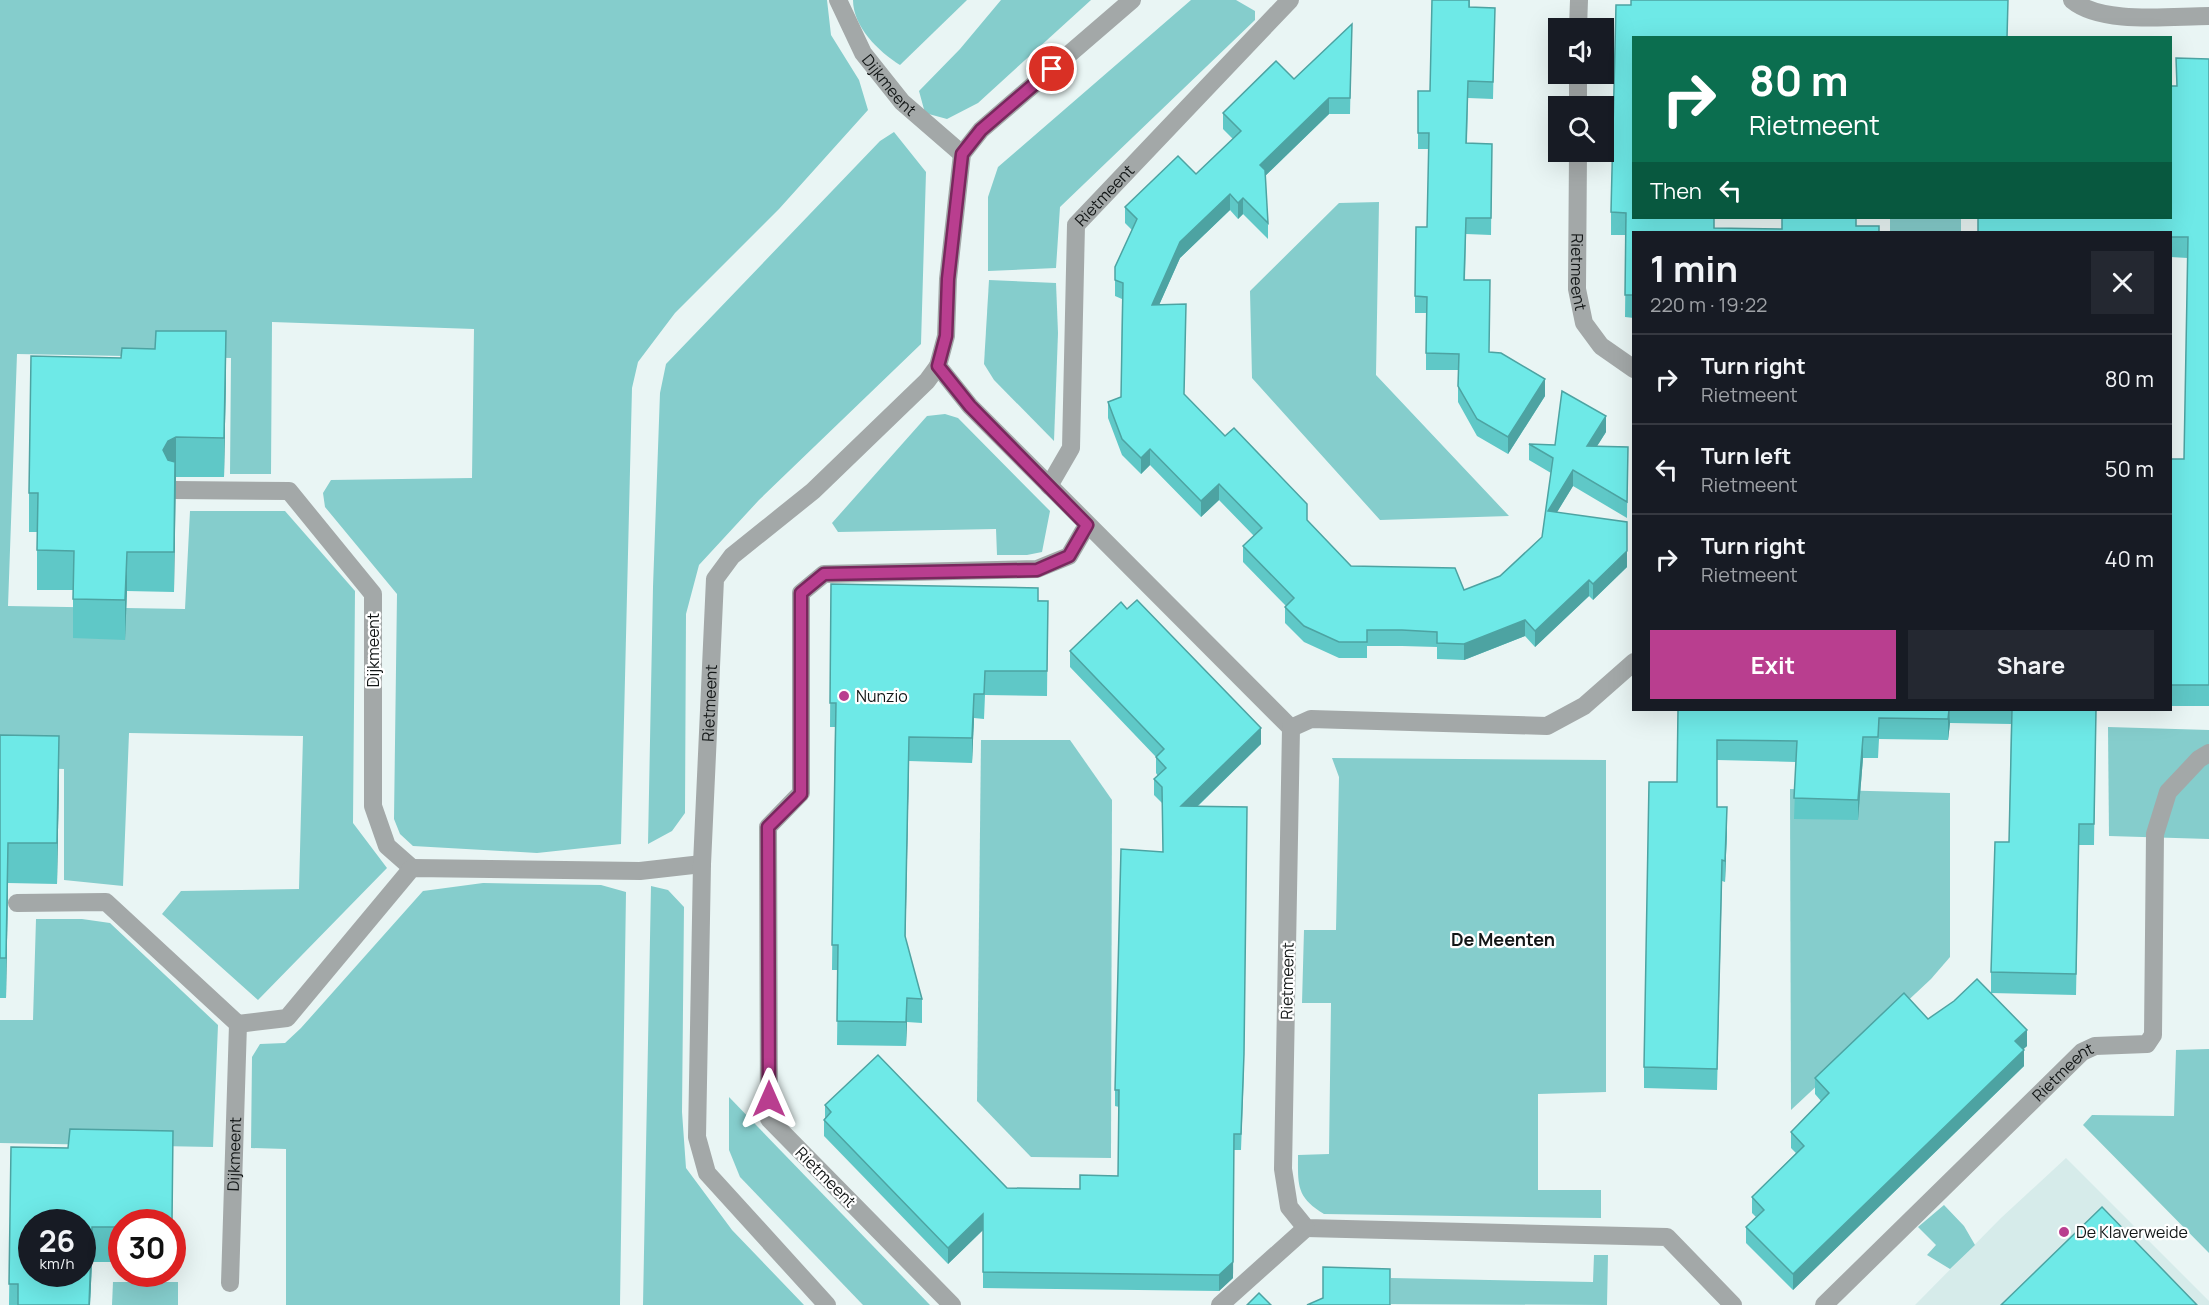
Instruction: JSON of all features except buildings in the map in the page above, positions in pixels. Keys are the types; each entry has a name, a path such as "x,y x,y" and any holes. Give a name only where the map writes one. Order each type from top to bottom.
{"street":[{"name":"Dijkmeent","path":"838,0 863,53 902,102 962,154"},
{"path":"962,154 981,130 1132,0"},
{"name":"Rietmeent","path":"1049,486 1071,448 1076,225 1290,0"},
{"path":"1578,18 1579,0"},
{"path":"2072,0 2084,9 2128,16 2209,16"},
{"name":"Rietmeent","path":"827,1305 707,1173 697,1137 702,864 715,579 732,556 813,491 927,381 938,366 946,336 948,279 962,154"},
{"name":"Rietmeent","path":"1578,162 1577,289 1584,323 1601,346 1632,368"},
{"path":"938,366 970,406 1291,728 1311,719 1548,726 1584,706 1632,664"},
{"name":"Dijkmeent","path":"174,490 289,491 373,594 373,806 387,846 412,868"},
{"name":"Rietmeent","path":"952,1305 768,1119 768,827 801,794 801,593 824,574 1037,570 1069,556 1087,525"},
{"name":"Rietmeent","path":"1291,728 1283,1169 1289,1208 1306,1228"},
{"name":"Rietmeent","path":"1824,1305 2082,1052 2094,1046 2147,1044 2153,1035 2155,834 2168,792 2199,759 2209,753"},
{"path":"17,903 106,902 238,1024 287,1018 412,868 640,871 702,864"},
{"name":"Dijkmeent","path":"230,1283 238,1024"},
{"path":"1220,1305 1306,1228 1667,1237 1733,1305"}],"shaded area":[{"path":"0,0 827,0 831,35 859,80 868,110 779,209 675,313 638,362 632,388 621,844 537,853 413,846 400,834 394,819 397,594 325,507 323,493 331,480 472,478 474,329 272,322 271,474 230,474 231,358 17,354 8,606 185,609 190,511 285,511 355,591 353,823 387,868 258,1000 162,914 181,891 299,889 303,736 129,733 123,886 64,880 64,769 0,767"},
{"path":"853,0 967,0 900,65 876,46 862,29 857,20"},
{"path":"1001,0 1091,0 978,103 947,119 925,113 919,91 960,49"},
{"path":"1191,0 1236,0 1255,11 1255,20 1060,207 1056,268 988,271 988,197 998,167"},
{"path":"894,132 926,172 921,344 759,500 699,565 686,614 685,813 672,831 648,844 653,587 660,393 666,364 880,141"},
{"path":"1379,202 1376,375 1509,516 1380,520 1252,378 1250,291 1339,203"},
{"path":"1890,219 1961,219 1961,231 1890,231"},
{"path":"989,280 1056,283 1058,333 1054,441 994,380 984,364"},
{"path":"945,414 958,418 1050,511 1042,552 1027,555 997,555 996,529 838,532 832,523 927,416"},
{"path":"2108,727 2209,730 2209,839 2109,836"},
{"path":"981,740 1070,740 1112,800 1111,1158 1031,1157 977,1101"},
{"path":"1332,758 1606,760 1606,1092 1538,1094 1538,1190 1601,1190 1601,1218 1324,1214 1303,1196 1298,1174 1298,1155 1329,1154 1331,1003 1302,1003 1304,930 1336,930 1339,777"},
{"path":"1790,789 1950,793 1950,957 1931,979 1791,1110"},
{"path":"483,883 601,885 626,892 620,1305 286,1305 286,1149 251,1148 252,1057 260,1044 285,1043 301,1028 423,891"},
{"path":"651,886 668,890 684,907 682,1112 686,1168 732,1230 804,1305 643,1305"},
{"path":"36,919 82,919 110,923 218,1025 213,1147 0,1143 0,1020 33,1020"},
{"path":"2209,1049 2209,1253 2083,1125 2092,1115 2174,1116 2176,1050"},
{"path":"729,1097 930,1305 863,1305 740,1177 729,1150"},
{"name":"De Klaverweide","path":"2066,1158 2209,1301 2209,1305 1915,1305 2001,1218"},
{"path":"1944,1205 1964,1226 1975,1245 1950,1269 1927,1255 1936,1245 1918,1227"},
{"path":"1594,1255 1608,1255 1607,1305 1391,1304 1391,1278 1593,1282"},
{"path":"113,1287 178,1287 178,1305 112,1305"}],"place":[{"name":"Nunzio","path":"844,696"},
{"name":"De Klaverweide","path":"2064,1232"}],"district":[{"name":"De Meenten","path":"1503,940"}],"route":[{"path":"769,1099 768,827 801,794 801,593 824,574 1037,570 1069,556 1087,525 970,406 938,366 946,336 948,279 962,154 981,130 1052,69"}]}
